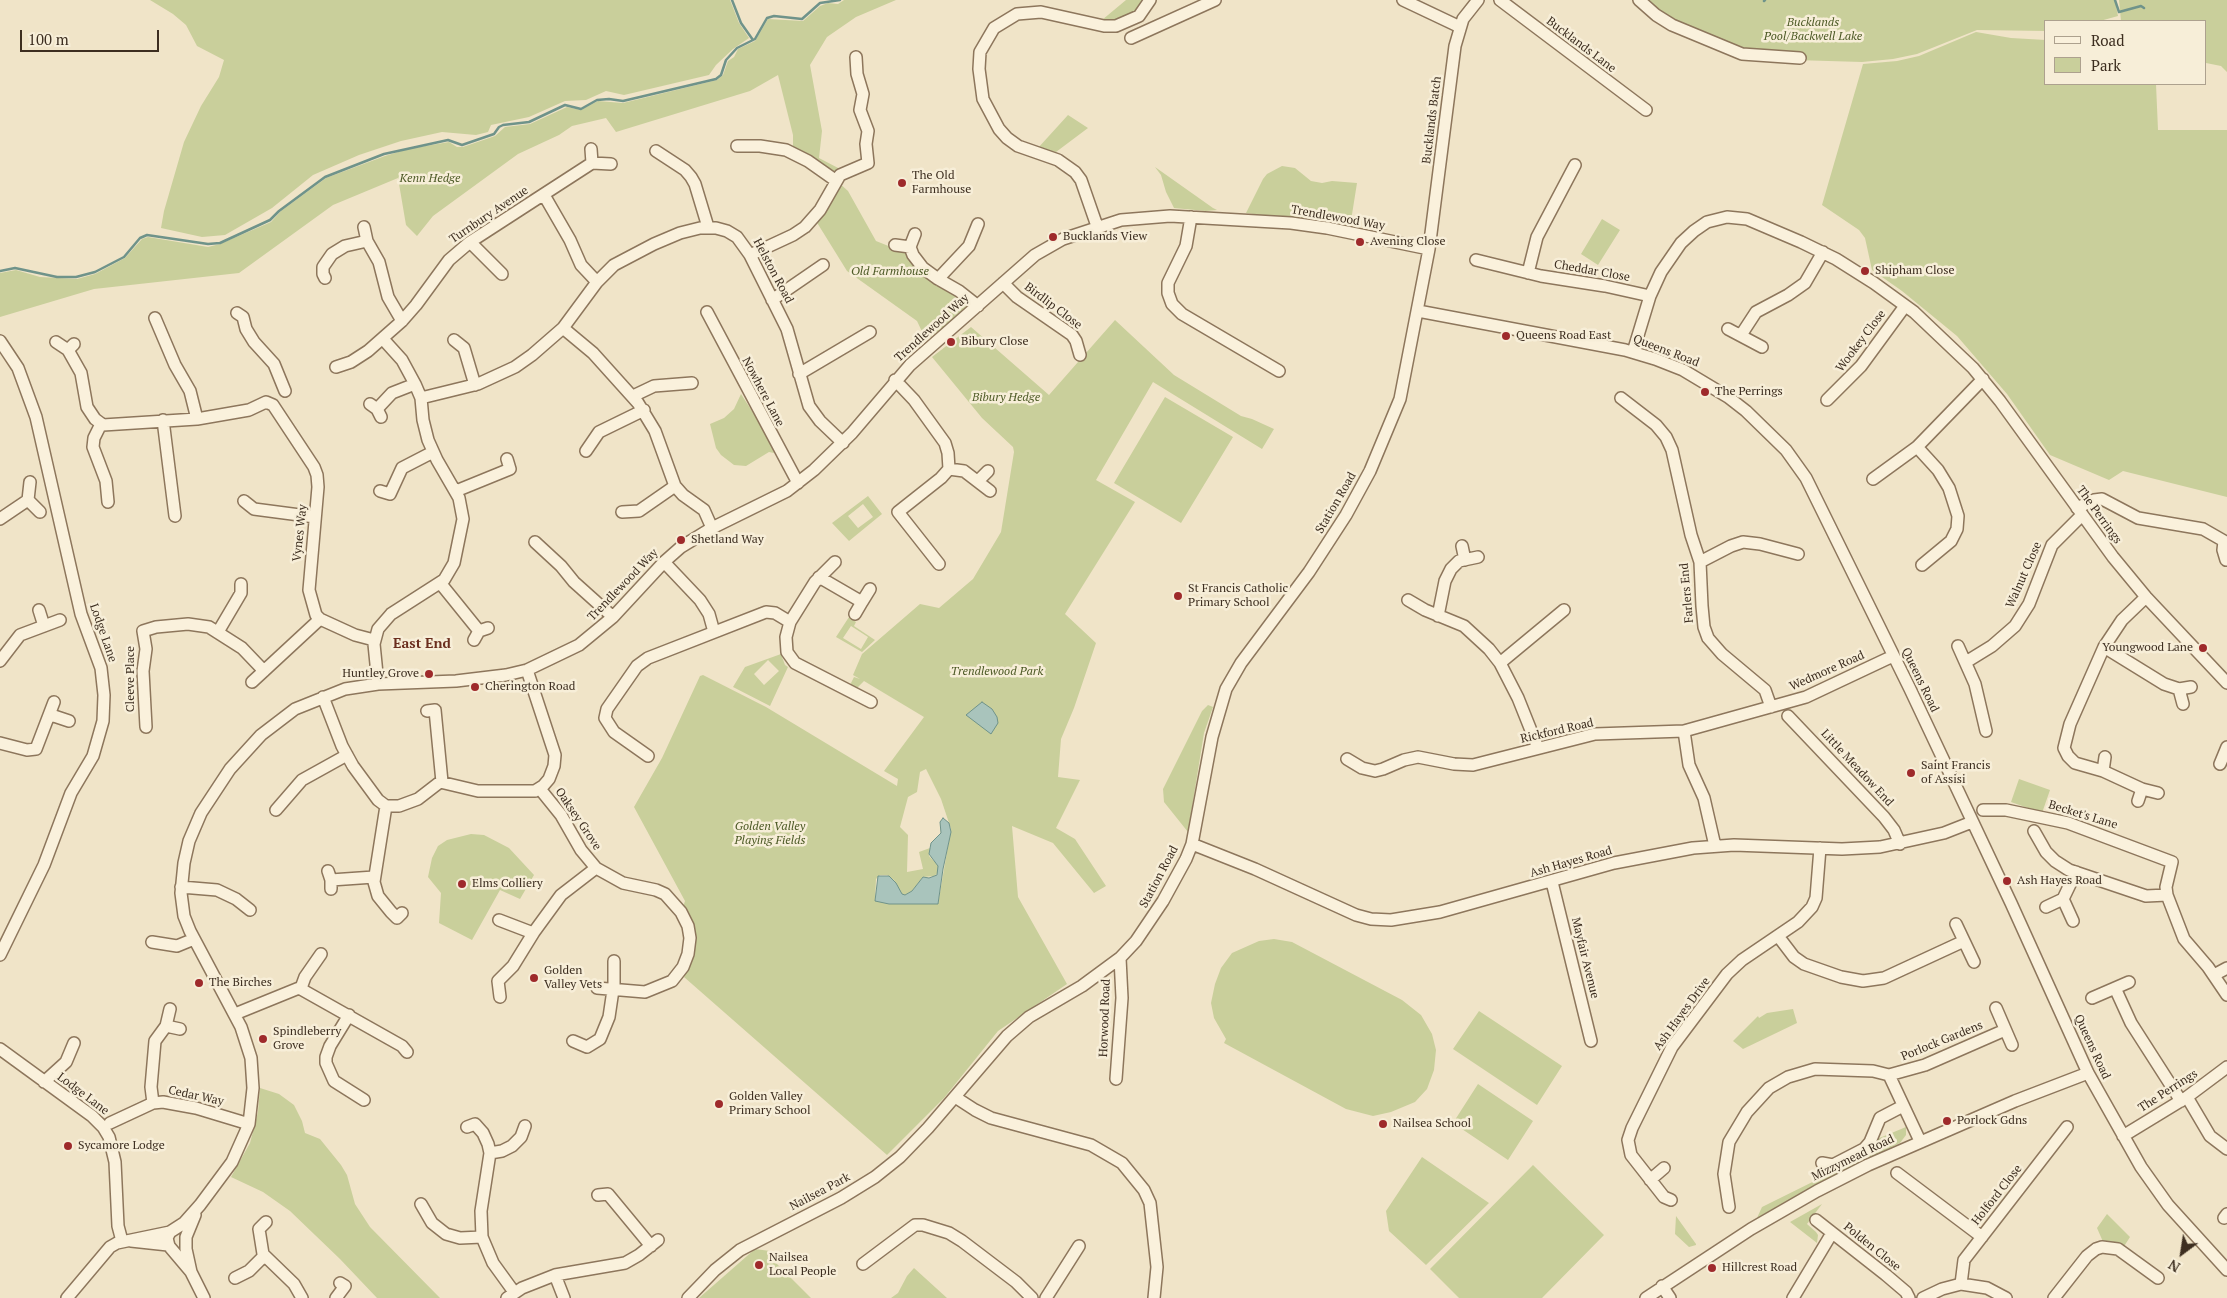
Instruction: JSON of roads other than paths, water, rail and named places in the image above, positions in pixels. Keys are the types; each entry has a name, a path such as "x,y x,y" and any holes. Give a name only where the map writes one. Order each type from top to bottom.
{"street":[{"path":"1098,226 1081,180 1076,174 1058,160 1015,144 988,123 980,77 980,54 990,33 1004,21 1021,13 1037,12 1104,26 1116,26 1139,16 1150,0"},
{"path":"1131,38 1215,0"},
{"path":"1403,0 1460,27"},
{"name":"Bucklands Batch","path":"1429,249 1455,46 1463,19 1478,0"},
{"name":"Bucklands Lane","path":"1500,0 1646,110"},
{"path":"1639,0 1666,22 1742,54 1800,58"},
{"path":"750,255 792,236 805,226 820,210 835,180 844,172 863,166 868,162 866,146 868,131 860,110 863,94 857,74 856,57"},
{"path":"737,146 750,140 791,152 808,161 835,180"},
{"path":"591,149 592,164 611,164"},
{"path":"656,151 691,177 695,184 708,228"},
{"name":"Turnbury Avenue","path":"341,362 362,355 383,339 414,308 449,260 470,242 592,164"},
{"path":"1528,273 1537,237 1575,173"},
{"name":"Turnbury Avenue","path":"544,195 570,240 581,265 597,282"},
{"name":"Trendlewood Way","path":"200,1205 232,1162 249,1124 253,1088 250,1058 235,1014 194,939 183,909 182,887 186,852 192,832 201,813 230,769 246,749 283,718 295,709 345,689 378,684 481,679 527,670 578,645 613,617 664,562 690,541 712,528 778,496 798,483 843,442 910,365 1003,283 1049,246 1098,226 1152,216 1291,223 1328,228 1429,249"},
{"path":"1191,217 1187,244 1167,285 1174,306 1182,314 1279,371"},
{"name":"The Perrings","path":"1633,352 1650,296 1661,272 1681,243 1701,226 1721,218 1747,219 1823,252 1874,283 1905,306 1944,339 1983,379 2113,557 2146,597 2227,683"},
{"path":"938,280 969,246 978,224"},
{"path":"364,227 367,240 379,262 388,299 402,321"},
{"name":"Helston Road","path":"421,398 496,378 524,362 563,328 597,282 614,264 680,233 708,228 722,230 735,235 750,255 787,329 811,410 843,442"},
{"path":"914,234 910,248 919,263 938,280 959,291 978,306"},
{"path":"325,278 323,267 332,254 346,246 367,240"},
{"path":"470,242 502,274"},
{"path":"895,245 910,248"},
{"name":"Station Road","path":"955,1097 993,1051 1022,1022 1082,986 1120,958 1136,941 1163,901 1192,844 1212,737 1226,689 1241,663 1331,540 1370,470 1400,399 1429,249"},
{"path":"1741,335 1756,312 1788,295 1805,283 1823,252"},
{"name":"Cheddar Close","path":"1484,259 1528,273 1650,296"},
{"path":"772,300 823,265"},
{"name":"Birdlip Close","path":"1003,283 1017,297 1072,335 1080,355"},
{"name":"Wookey Close","path":"1828,400 1840,396 1905,306"},
{"name":"Queens Road","path":"1418,311 1633,352 1683,370 1716,389 1746,410 1786,450 1806,478 1910,689 2011,903 2088,1073 2123,1136 2168,1205 2227,1270"},
{"name":"Nowhere Lane","path":"707,312 798,483"},
{"path":"56,342 71,347 81,373 87,407 93,417 101,424 118,425 196,418 249,410 265,402 270,403 287,390 274,364 254,342 246,329 243,315"},
{"path":"155,327 190,391 196,418"},
{"path":"563,328 590,350 644,410 660,443 675,486 683,495 704,510 712,528"},
{"path":"1728,329 1762,346"},
{"path":"800,374 865,338"},
{"path":"378,684 374,640 380,625 391,614 441,584 453,565 462,526 462,505 433,452 423,420 421,398 402,360 383,339"},
{"path":"454,340 464,348 475,385"},
{"name":"Lodge Lane","path":"0,341 18,368 36,417 81,614 101,668 104,695 103,721 93,756 71,793 44,865 0,955"},
{"path":"1874,479 1917,447 1983,379"},
{"path":"888,519 935,485 949,469 948,453 944,443 914,400 895,380"},
{"path":"633,396 658,385 692,383"},
{"path":"376,410 394,392 415,384"},
{"name":"Farlers End","path":"1621,398 1637,403 1670,445 1675,459 1691,535 1700,562 1704,627 1708,638 1722,654 1764,690 1772,707"},
{"name":"Vynes Way","path":"270,403 275,407 315,470 318,488 309,590 316,614 320,619"},
{"path":"586,451 590,434 644,410"},
{"path":"164,420 175,516"},
{"path":"101,424 93,447 106,481 108,502"},
{"path":"1917,447 1946,482 1958,512 1955,533 1940,552 1922,565"},
{"path":"380,491 390,494 402,468 433,452"},
{"path":"456,491 510,469 507,459"},
{"path":"949,469 962,470 990,491"},
{"path":"978,481 988,471"},
{"path":"0,519 28,500 30,482"},
{"path":"628,516 642,509 675,486"},
{"path":"28,500 40,512"},
{"path":"2079,512 2094,500 2102,500 2138,518 2202,529 2225,539 2223,550 2226,560"},
{"path":"247,507 315,517"},
{"path":"898,512 939,564"},
{"name":"Walnut Close","path":"1966,662 1992,646 2015,626 2031,600 2052,545 2079,512"},
{"path":"1700,562 1728,547 1743,542 1793,553 1792,539"},
{"path":"543,544 574,582 613,617"},
{"path":"1462,546 1465,560"},
{"path":"1940,552 1948,562"},
{"path":"1438,616 1448,574 1459,561 1478,557"},
{"path":"664,562 700,600 708,614 714,632"},
{"path":"835,562 819,577 790,622 786,633 789,658 792,662 862,691 871,702"},
{"path":"819,577 862,602"},
{"path":"441,584 480,633"},
{"path":"855,614 870,589"},
{"path":"218,632 244,591"},
{"path":"2146,597 2122,620 2104,647 2070,724 2064,748 2068,756 2076,763 2103,771 2142,789 2158,793"},
{"path":"1408,600 1469,630 1482,642 1500,663 1518,698 1538,748"},
{"path":"40,610 44,626"},
{"path":"1500,663 1556,623 1564,610"},
{"path":"648,756 614,732 606,721 606,711 632,672 645,660 768,612 775,613 790,622"},
{"path":"252,682 320,619 355,635 374,640"},
{"path":"0,661 20,635 60,620"},
{"name":"Cleeve Place","path":"131,635 156,627 194,624 209,627 242,648 264,671"},
{"name":"Cleeve Place","path":"143,631 146,649 143,670 146,726"},
{"path":"1958,646 1978,692 1988,723"},
{"path":"2104,647 2160,681 2179,689 2191,687"},
{"name":"Wedmore Road","path":"1772,707 1806,697 1893,656"},
{"path":"323,697 347,755 365,785 386,806 399,806 414,801 425,795 434,785 442,782 478,790 532,791 540,789 550,777 555,755 527,670"},
{"path":"2179,689 2183,704"},
{"path":"0,743 27,750 35,750 51,715 54,702"},
{"name":"Rickford Road","path":"1348,764 1375,770 1387,768 1418,756 1454,764 1473,765 1595,734 1684,731 1772,707"},
{"path":"427,711 435,710 442,782"},
{"path":"51,715 69,720"},
{"name":"Little Meadow End","path":"1788,716 1884,817 1894,830 1900,844"},
{"path":"1684,731 1689,765 1703,794 1715,846"},
{"path":"276,810 302,780 347,755"},
{"path":"2103,771 2105,757"},
{"name":"Oaksey Grove","path":"540,789 561,816 581,850 596,868 623,883 656,890 665,894 681,912 689,931 686,960 679,974 672,981 649,991 596,988"},
{"path":"2138,801 2142,789"},
{"path":"386,806 374,878 376,889 383,902 397,918 402,913"},
{"name":"Becket's Lane","path":"1983,810 2006,810 2068,823 2172,862 2166,887 2167,896"},
{"name":"Ash Hayes Road","path":"1192,844 1255,868 1350,912 1377,920 1410,918 1440,912 1614,863 1693,848 1734,845 1872,848 1900,844 1944,833 1972,822"},
{"path":"2039,834 2053,859 2076,872 2146,896 2167,896 2184,938 2214,975 2227,995"},
{"name":"Ash Hayes Drive","path":"1670,1200 1664,1197 1631,1155 1629,1137 1669,1051 1730,971 1742,960 1802,919 1814,903 1820,848"},
{"path":"500,997 493,980 513,966 533,933 561,895 596,868"},
{"path":"2046,907 2063,899 2076,872"},
{"path":"330,880 374,878"},
{"name":"Mayfair Avenue","path":"1552,882 1591,1041"},
{"path":"182,887 217,890 247,904"},
{"path":"2063,899 2073,921"},
{"path":"499,920 533,933"},
{"path":"1956,924 1974,962"},
{"path":"1778,936 1794,956 1807,965 1841,978 1863,981 1884,978 1964,941"},
{"path":"158,941 178,946 194,939"},
{"name":"Horwood Road","path":"1116,1080 1122,998 1120,958"},
{"path":"301,988 305,977 320,960"},
{"path":"587,1047 598,1041 604,1032 610,1013 614,961"},
{"path":"2214,975 2227,968"},
{"path":"2092,998 2129,982"},
{"path":"235,1014 293,989 301,988 406,1045"},
{"path":"2115,988 2131,1023 2184,1099 2210,1136 2227,1148"},
{"name":"Porlock Gardens","path":"1996,1008 2012,1045"},
{"path":"153,1103 151,1088 155,1042 166,1026 170,1009"},
{"path":"349,1015 328,1049 326,1063 334,1081 359,1101"},
{"path":"166,1026 180,1029"},
{"name":"Porlock Gardens","path":"1729,1207 1724,1174 1729,1142 1746,1112 1765,1092 1788,1077 1815,1069 1873,1071 1889,1075 1925,1065 2005,1030"},
{"path":"573,1041 587,1047"},
{"path":"587,1047 590,1059"},
{"name":"Lodge Lane","path":"0,1049 103,1126 109,1136 116,1168 118,1226 125,1241"},
{"path":"44,1082 52,1073 62,1067 70,1049"},
{"name":"The Perrings","path":"2123,1136 2184,1099 2227,1067"},
{"name":"Mizzymead Road","path":"1646,1298 1751,1229 1817,1191 1920,1141 2088,1073"},
{"name":"Porlock Gardens","path":"1889,1075 1920,1141"},
{"path":"955,1097 991,1118 1091,1145 1122,1163 1144,1190 1150,1203 1156,1267 1154,1298"},
{"name":"Nailsea Park","path":"688,1298 715,1270 740,1250 841,1198 875,1177 911,1146 955,1097"},
{"name":"Cedar Way","path":"110,1123 153,1103 163,1102 196,1108 249,1124"},
{"path":"1822,1163 1833,1165 1864,1149 1870,1142 1880,1118 1903,1106"},
{"path":"473,1121 486,1137 490,1153 481,1205 482,1237 510,1295 555,1275 620,1264 634,1258 654,1243 606,1191"},
{"path":"490,1153 502,1151 512,1146 521,1137 526,1122"},
{"name":"Holford Close","path":"1961,1284 1963,1262 2067,1127"},
{"path":"1650,1180 1664,1168"},
{"path":"1902,1173 1982,1237"},
{"path":"419,1202 432,1223 446,1234 460,1238 482,1237"},
{"path":"125,1241 181,1248 200,1205"},
{"path":"192,1272 170,1246 167,1238 200,1205"},
{"name":"Polden Close","path":"1816,1220 1886,1275 1906,1292 1909,1298"},
{"path":"258,1225 260,1246 264,1256 294,1284 302,1298"},
{"path":"863,1264 915,1225 923,1225 949,1234 962,1241 1016,1282 1032,1298"},
{"path":"67,1298 110,1247 125,1241 172,1231 183,1232 192,1272 204,1298"},
{"path":"1793,1298 1832,1233"},
{"path":"2054,1298 2087,1256 2096,1249 2109,1247 2118,1249 2153,1275 2156,1262"},
{"path":"1046,1298 1074,1248"},
{"path":"242,1277 264,1256"},
{"path":"555,1275 564,1298"},
{"path":"336,1298 345,1286 340,1283"},
{"path":"1923,1298 1942,1289 1961,1284 1987,1288 2006,1298"},
{"path":"1662,1286 1670,1298"}],"water":[{"path":"982,702 992,709 997,717 998,723 991,734 966,715"},
{"path":"943,818 949,823 951,832 938,904 889,904 875,901 878,876 889,876 896,883 902,894 905,895 912,891 923,877 929,878 937,875 938,866 929,854 931,843 941,833 940,822"}],"waterway":[{"path":"732,0 741,23 753,40"},
{"path":"0,271 15,268 57,277 76,277 95,272 124,257 140,238 147,235 208,244 220,243 270,220 279,211 325,177 384,154 448,140 462,145 494,134 503,125 529,122 565,105 581,109 597,100 623,101 716,79 721,75 726,60 737,48 755,39 767,18 774,16 802,19 820,3 840,0"},
{"path":"2115,0 2119,12 2141,6 2144,8"}],"place":[{"name":"The Old Farmhouse","path":"902,183"},
{"name":"Bucklands View","path":"1053,237"},
{"name":"Avening Close","path":"1360,242"},
{"name":"Shipham Close","path":"1865,271"},
{"name":"Queens Road East","path":"1506,336"},
{"name":"Bibury Close","path":"951,342"},
{"name":"The Perrings","path":"1705,392"},
{"name":"Shetland Way","path":"681,540"},
{"name":"St Francis Catholic Primary School","path":"1178,596"},
{"name":"Youngwood Lane","path":"2203,648"},
{"name":"Huntley Grove","path":"429,674"},
{"name":"Cherington Road","path":"475,687"},
{"name":"Saint Francis of Assisi","path":"1911,773"},
{"name":"Ash Hayes Road","path":"2007,881"},
{"name":"Elms Colliery","path":"462,884"},
{"name":"Golden Valley Vets","path":"534,978"},
{"name":"The Birches","path":"199,983"},
{"name":"Spindleberry Grove","path":"263,1039"},
{"name":"Golden Valley Primary School","path":"719,1104"},
{"name":"Porlock Gdns","path":"1947,1121"},
{"name":"Nailsea School","path":"1383,1124"},
{"name":"Sycamore Lodge","path":"68,1146"},
{"name":"Nailsea Local People","path":"759,1265"},
{"name":"Hillcrest Road","path":"1712,1268"}],"district":[{"name":"East End","path":"422,644"}],"park label":[{"name":"Bucklands Pool/Backwell Lake","path":"1813,30"},
{"name":"Kenn Hedge","path":"430,179"},
{"name":"Old Farmhouse","path":"890,272"},
{"name":"Bibury Hedge","path":"1006,398"},
{"name":"Trendlewood Park","path":"997,672"},
{"name":"Golden Valley Playing Fields","path":"770,834"}]}
